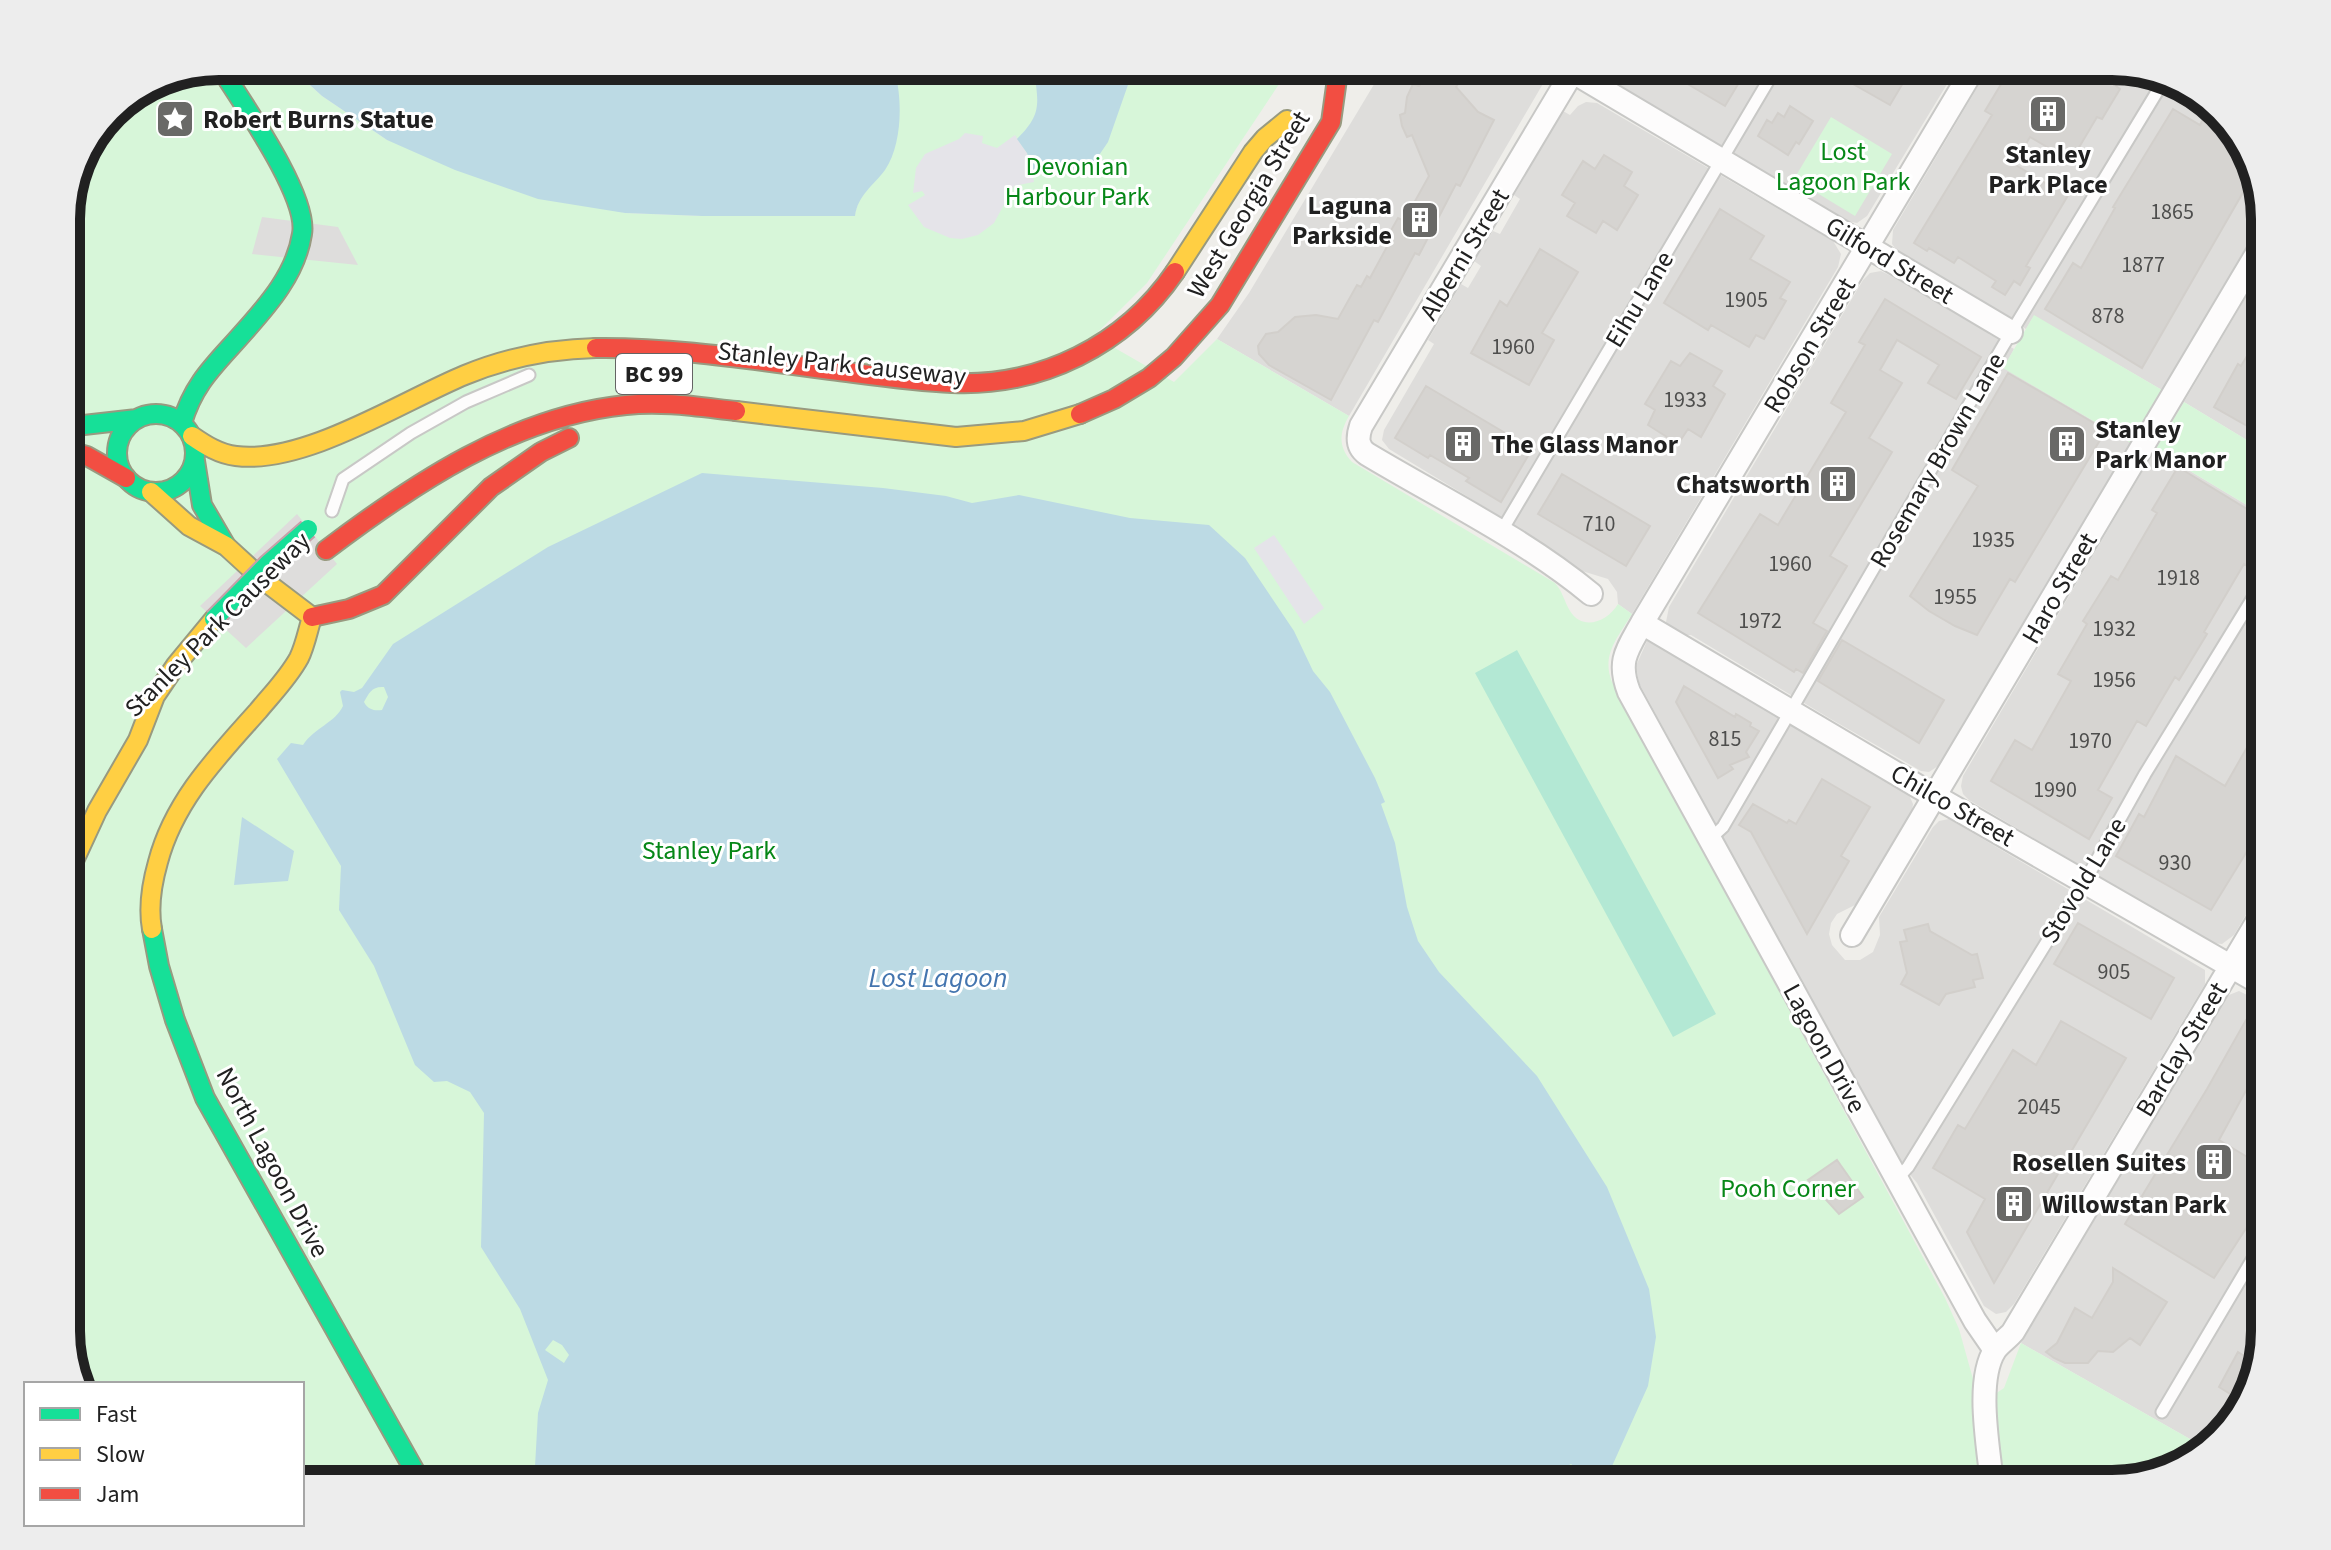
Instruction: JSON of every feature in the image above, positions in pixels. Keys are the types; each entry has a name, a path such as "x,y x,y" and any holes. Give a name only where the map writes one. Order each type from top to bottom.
{"main road":[{"path":"226,546 202,505 187,430 190,397 291,272 303,232 300,207 283,171 228,80"},
{"name":"West Georgia Street","path":"1315,90 1329,80"},
{"name":"West Georgia Street","path":"1184,348 1227,294 1331,122 1339,80"},
{"name":"West Georgia Street","path":"685,352 932,381 976,383 1049,370 1082,356 1134,321 1156,297 1260,143 1291,114 1284,146"},
{"path":"80,425 160,414 227,455 275,454 335,434 467,374 517,359 611,346 685,352"},
{"name":"Stanley Park Causeway","path":"321,554 370,517 439,474 500,443 551,422 592,410 633,403 671,404 956,437 997,435 1038,427 1102,405 1137,386 1184,348"},
{"path":"80,454 151,492 189,526 226,546 262,579 312,617 344,612 383,595 460,514 490,488 543,451 588,430 632,419 711,408"},
{"path":"126,478 118,460 118,447 125,429 137,419"},
{"path":"151,492 169,490 182,482 195,461"},
{"name":"Stanley Park Causeway","path":"80,847 138,740 162,684 214,619 268,564 308,529 355,495"},
{"name":"Stanley Park Causeway","path":"266,604 296,576"},
{"name":"North Lagoon Drive","path":"312,617 301,654 287,677 202,774 178,809 161,850 153,880 150,918 159,966 175,1020 205,1098 414,1470"},
{"name":"Stanley Park Causeway","path":"138,740 172,708"}],"street":[{"name":"Alberni Street","path":"1501,532 1367,454 1359,444 1361,426 1563,80"},
{"name":"Gilford Street","path":"1589,80 2011,332"},
{"name":"Robson Street","path":"1642,623 1967,80"},
{"name":"Haro Street","path":"1852,935 2251,264"},
{"path":"1501,532 1591,594"},
{"name":"Chilco Street","path":"1642,623 1936,797 2251,977"},
{"name":"Lagoon Drive","path":"1642,623 1625,655 1624,678 1629,692 1975,1321 1995,1350"},
{"name":"Barclay Street","path":"1995,1350 2013,1332 2251,932"},
{"path":"1991,1470 1986,1413 1987,1374 1995,1350"}],"lane":[{"name":"Eihu Lane","path":"1501,532 1769,80"},
{"name":"Rosemary Brown Lane","path":"1711,838 1723,827 2011,332 2159,89"},
{"path":"586,362 642,353 685,352"},
{"path":"332,511 343,479 411,433 466,402 540,372"},
{"name":"Stovold Lane","path":"1897,1179 1908,1167 2084,880 2251,601"},
{"path":"2162,1412 2251,1262"}],"shaded area":[{"path":"1377,80 1544,80 1349,416 1217,339 1249,293"},
{"path":"1610,80 1950,80 1867,216 1857,223 1846,221 1831,212 1827,218 1742,159 1625,97 1628,91"},
{"path":"1982,80 2130,81 2165,91 2189,103 2222,134 2240,166 2250,201 2251,239 2162,390 2034,316 2026,329 1899,253 1892,244 1893,230"},
{"path":"1586,102 1597,103 1833,241 1841,254 1838,267 1632,614 1618,604 1617,592 1608,579 1582,571 1516,532 1493,512 1389,449 1382,440 1384,430 1434,344 1428,340 1461,284 1468,288 1481,266 1474,261 1493,231 1500,234 1520,199 1514,195 1563,111 1570,115"},
{"path":"965,133 983,136 982,143 997,148 1015,135 1027,153 1034,182 1014,186 994,223 978,235 950,238 924,227 908,205 925,195 922,191 913,193 916,168 925,154 959,139"},
{"path":"1881,271 1899,280 1902,276 1991,329 1989,334 2014,349 2004,368 2131,443 1941,764 1929,772 1921,771 1691,635 1680,635 1667,627 1666,622 1669,607 1863,280 1870,273"},
{"path":"2251,289 2251,443 2184,402"},
{"path":"2155,450 2251,508 2251,906 2234,935 2222,944 2212,943 1969,800 1961,786 1963,776"},
{"path":"1274,535 1324,608 1304,624 1254,548"},
{"path":"1647,641 1655,642 1909,795 1912,811 1857,904 1837,914 1831,923 1829,934 1832,945 1845,960 1860,960 1873,952 1880,935 1879,917 1933,827 1939,821 1949,819 2205,970 2205,984 2014,1304 2006,1312 1996,1314 1984,1306 1917,1183 1899,1161 1639,683 1636,666"},
{"path":"2239,991 2251,997 2250,1349 2244,1376 2228,1408 2196,1442 2021,1343 2229,995"}],"green space":[{"name":"Stanley Park","path":"219,80 304,80 322,96 387,140 625,213 854,216 860,198 887,166 895,80 1282,80 1147,283 1094,336 1174,382 1217,339 1349,416 1342,440 1344,451 1352,462 1555,583 1575,617 1595,622 1608,615 1618,604 1632,614 1610,655 1612,682 1945,1298 1959,1329 1980,1404 2004,1388 2021,1343 2196,1442 2157,1463 2112,1470 304,1470 304,1382 90,1382 80,1340 80,210 91,166 103,142 142,103 166,91 192,83"},
{"name":"Lost Lagoon Park","path":"1831,117 1892,154 1855,216 1794,179"},
{"path":"2034,315 2162,390 2131,443 2003,368"},
{"path":"2184,402 2251,443 2251,508 2155,450"},
{"path":"1517,650 1716,1014 1673,1037 1475,673"}],"water":[{"path":"304,80 896,80 900,119 891,159 863,196 855,216 625,213 538,199 455,170 387,140 322,96"},
{"path":"1036,80 1154,80 1129,82 1108,142 1087,173 1059,162 1035,174 1027,153 1017,139 1035,114"},
{"name":"Lost Lagoon","path":"702,473 883,488 946,496 972,503 1019,495 1130,518 1209,525 1245,558 1294,631 1313,671 1330,692 1375,778 1385,802 1381,804 1395,843 1407,907 1418,941 1439,972 1537,1076 1607,1187 1649,1289 1656,1337 1648,1386 1610,1470 1576,1470 1571,1464 1561,1470 535,1470 538,1413 548,1380 520,1309 481,1247 484,1113 470,1092 447,1081 434,1082 415,1065 374,966 339,910 341,866 277,759 291,743 303,745 335,717 343,706 340,692 354,692 362,688 393,644 548,547","holes":["384,687 388,697 382,710 374,710 364,702 369,693 377,688","553,1340 562,1345 569,1355 564,1363 545,1350"]},
{"path":"242,817 294,851 288,881 234,885"}],"pier":[{"path":"262,217 338,227 358,265 252,254"},
{"path":"297,514 337,564 246,648 200,606"}],"building":[{"name":"Laguna Parkside","path":"1423,80 1460,80 1456,87 1478,112 1494,120 1460,186 1456,184 1419,255 1415,253 1378,322 1374,320 1331,400 1269,365 1259,354 1258,346 1266,334 1278,332 1295,317 1316,315 1338,319 1357,285 1361,287 1367,276 1370,278 1389,243 1385,241 1398,218 1404,221 1429,176 1412,135 1407,137 1400,115 1405,113 1413,84 1419,86"},
{"path":"1681,80 1741,80 1725,106"},
{"path":"1846,80 1905,80 1890,105"},
{"path":"2004,80 2119,80 2116,86 2120,89 2102,119 2097,117 2071,161 2030,137 2014,164 2047,184 2050,180 2070,192 2026,266 2030,268 2020,285 2014,281 2005,295 1992,287 1996,281 1958,257 1954,263 1914,243 1992,115 1985,111"},
{"path":"1790,106 1813,121 1788,155 1758,136 1767,120 1772,123 1778,113 1784,117"},
{"path":"2173,109 2200,125 2205,116 2222,134 2240,166 2247,186 2142,368 2045,309 2073,263 2081,268 2113,207"},
{"path":"1604,155 1632,172 1624,186 1638,195 1617,230 1603,221 1596,233 1567,216 1575,203 1562,195 1583,161 1595,169"},
{"path":"1720,209 1764,236 1750,259 1790,282 1780,298 1786,301 1764,339 1756,335 1749,347 1711,325 1708,330 1664,303"},
{"path":"1540,249 1578,272 1542,333 1554,340 1529,385 1471,353 1500,301 1507,306"},
{"path":"1885,299 1981,357 1956,399 1928,383 1939,365 1897,340 1880,370 1902,383 1869,438 1892,452 1830,556 1847,566 1813,623 1827,631 1803,673 1796,669 1794,672 1698,613 1760,514 1778,525 1846,412 1831,403 1865,345 1859,342"},
{"path":"2251,349 2251,428 2214,407 2238,364 2241,366"},
{"path":"1690,353 1722,371 1713,386 1725,394 1701,437 1688,429 1678,444 1648,425 1655,410 1645,404 1671,361 1680,366"},
{"path":"2008,373 2106,430 2015,582 2010,579 1977,635 1929,611 1910,596 1978,486 1952,470"},
{"name":"The Glass Manor","path":"1426,386 1532,449 1501,502 1466,481 1469,478 1395,438"},
{"path":"2178,467 2251,511 2251,566 2244,564 2204,632 2207,634 2179,680 2175,677 2146,726 2137,721 2098,790 2112,798 2089,839 1991,781 2015,740 2032,750 2071,681 2058,674 2087,624 2083,621 2111,576 2118,580 2157,513 2152,510"},
{"path":"1562,474 1650,526 1626,566 1538,514"},
{"path":"1842,640 1944,700 1919,743 1818,681"},
{"path":"1684,686 1735,717 1736,714 1751,723 1750,726 1759,731 1746,752 1749,757 1730,765 1733,769 1718,778 1676,702"},
{"path":"2251,740 2251,845 2211,910 2116,856 2139,814 2144,817 2176,756 2225,786"},
{"path":"1822,779 1870,807 1841,856 1849,861 1807,934 1751,832 1739,825 1753,804 1787,823 1789,820 1796,824"},
{"path":"2078,923 2174,978 2151,1019 2054,964"},
{"path":"1928,924 1930,931 1972,955 1977,954 1983,978 1973,980 1975,987 1946,994 1939,1005 1901,984 1907,973 1900,942 1907,941 1904,930"},
{"path":"2246,1020 2251,1023 2251,1086 2219,1140 2249,1158 2251,1154 2251,1221 2214,1278 2125,1224"},
{"path":"2061,1021 2126,1058 1994,1283 1967,1232 1985,1199 1933,1168 1958,1125 1965,1129 2013,1050 2036,1065"},
{"path":"1837,1160 1863,1197 1839,1214 1808,1180"},
{"path":"2113,1268 2167,1302 2140,1345 2130,1338 2113,1352 2098,1351 2088,1363 2065,1363 2054,1358 2046,1352 2057,1343 2075,1308 2092,1318 2113,1282"},
{"path":"2238,1352 2248,1358 2234,1397 2219,1387"}],"traffic: fast":[{"path":"182,423 193,396 207,374 262,311 288,275 302,234 301,217 285,173 228,80"},
{"path":"156,414 171,417 184,425 192,438 195,453 192,468 184,481 171,489 156,492 141,489 128,481 120,468 117,453 120,438 128,425 141,417 156,414"},
{"path":"80,425 137,419"},
{"path":"195,461 202,505 226,546"},
{"path":"214,619 308,529"},
{"path":"152,929 175,1020 205,1098 414,1470"}],"traffic: slow":[{"path":"1175,272 1253,152 1287,120"},
{"path":"192,436 207,446 236,456 263,456 292,451 352,429 481,369 529,356 596,348"},
{"path":"736,411 956,437 1024,431 1080,414"},
{"path":"151,492 189,526 226,546 262,579 312,617 301,653 290,672 213,763 175,819 154,878 152,929"},
{"path":"80,848 97,811 138,740 155,696 214,619"}],"traffic: jam":[{"path":"1080,414 1114,399 1149,378 1174,357 1220,305 1331,122 1337,80"},
{"path":"596,348 685,352 921,381 985,382 1017,378 1048,369 1106,340 1132,321 1175,272"},
{"path":"326,550 430,478 505,438 544,423 585,412 640,404 736,411"},
{"path":"312,617 349,609 383,595 491,487 541,452 569,438"},
{"path":"80,454 126,478"}],"place":[{"name":"Stanley Park Place","path":"2048,114"},
{"name":"Robert Burns Statue","path":"175,119"},
{"name":"Laguna Parkside","path":"1420,220"},
{"name":"The Glass Manor","path":"1463,444"},
{"name":"Stanley Park Manor","path":"2067,444"},
{"name":"Chatsworth","path":"1838,484"},
{"name":"Rosellen Suites","path":"2214,1162"},
{"name":"Willowstan Park","path":"2014,1204"}],"park label":[{"name":"Devonian Harbour Park","path":"1077,181"},
{"name":"Pooh Corner","path":"1788,1188"}]}
